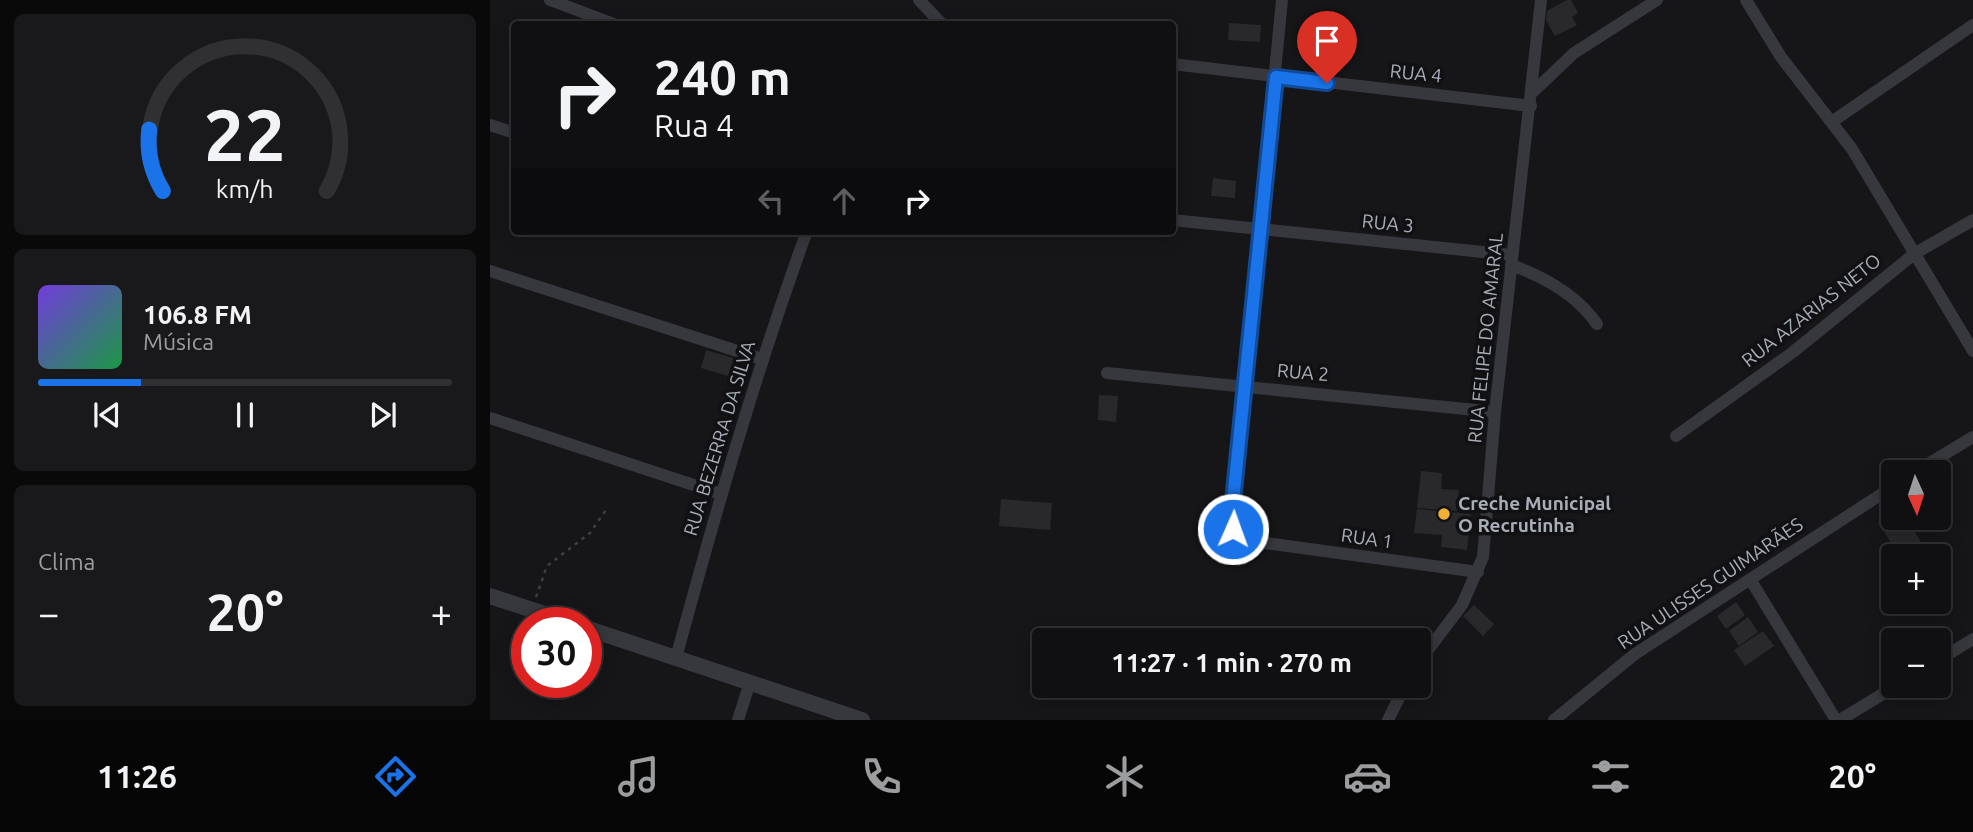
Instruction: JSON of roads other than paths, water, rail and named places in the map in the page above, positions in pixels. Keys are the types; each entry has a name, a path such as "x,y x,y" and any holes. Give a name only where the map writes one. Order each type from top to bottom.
{"street":[{"path":"550,0 606,21"},
{"path":"919,0 939,21"},
{"path":"1246,386 1282,0"},
{"name":"RUA FELIPE DO AMARAL","path":"1431,646 1462,605 1478,572 1485,541 1495,412 1533,92 1541,0"},
{"path":"1533,92 1574,53 1657,0"},
{"path":"1746,0 1782,57 1833,121 1973,351"},
{"path":"1833,121 1973,24"},
{"name":"RUA 4","path":"1176,64 1531,106"},
{"path":"490,125 511,132"},
{"name":"RUA 3","path":"1176,220 1260,228 1512,260 1571,296 1597,324"},
{"name":"RUA AZARIAS NETO","path":"1676,436 1793,352 1914,254 1973,220"},
{"name":"RUA BEZERRA DA SILVA","path":"676,657 762,359 806,235"},
{"path":"490,271 762,359"},
{"name":"RUA 2","path":"1108,373 1495,412"},
{"name":"RUA 1","path":"1246,386 1231,521 1237,535 1251,541 1478,572"},
{"path":"490,418 721,494"},
{"path":"1935,460 1973,437"},
{"name":"RUA ULISSES GUIMARÃES","path":"1554,720 1635,654 1881,494"},
{"path":"1749,579 1838,720 1881,695"},
{"path":"490,596 522,607"},
{"path":"602,633 862,720"},
{"path":"1951,653 1973,639"},
{"path":"738,720 750,682"},
{"path":"1388,720 1399,698"}],"place":[{"name":"Creche Municipal O Recrutinha","path":"1444,514"}]}
